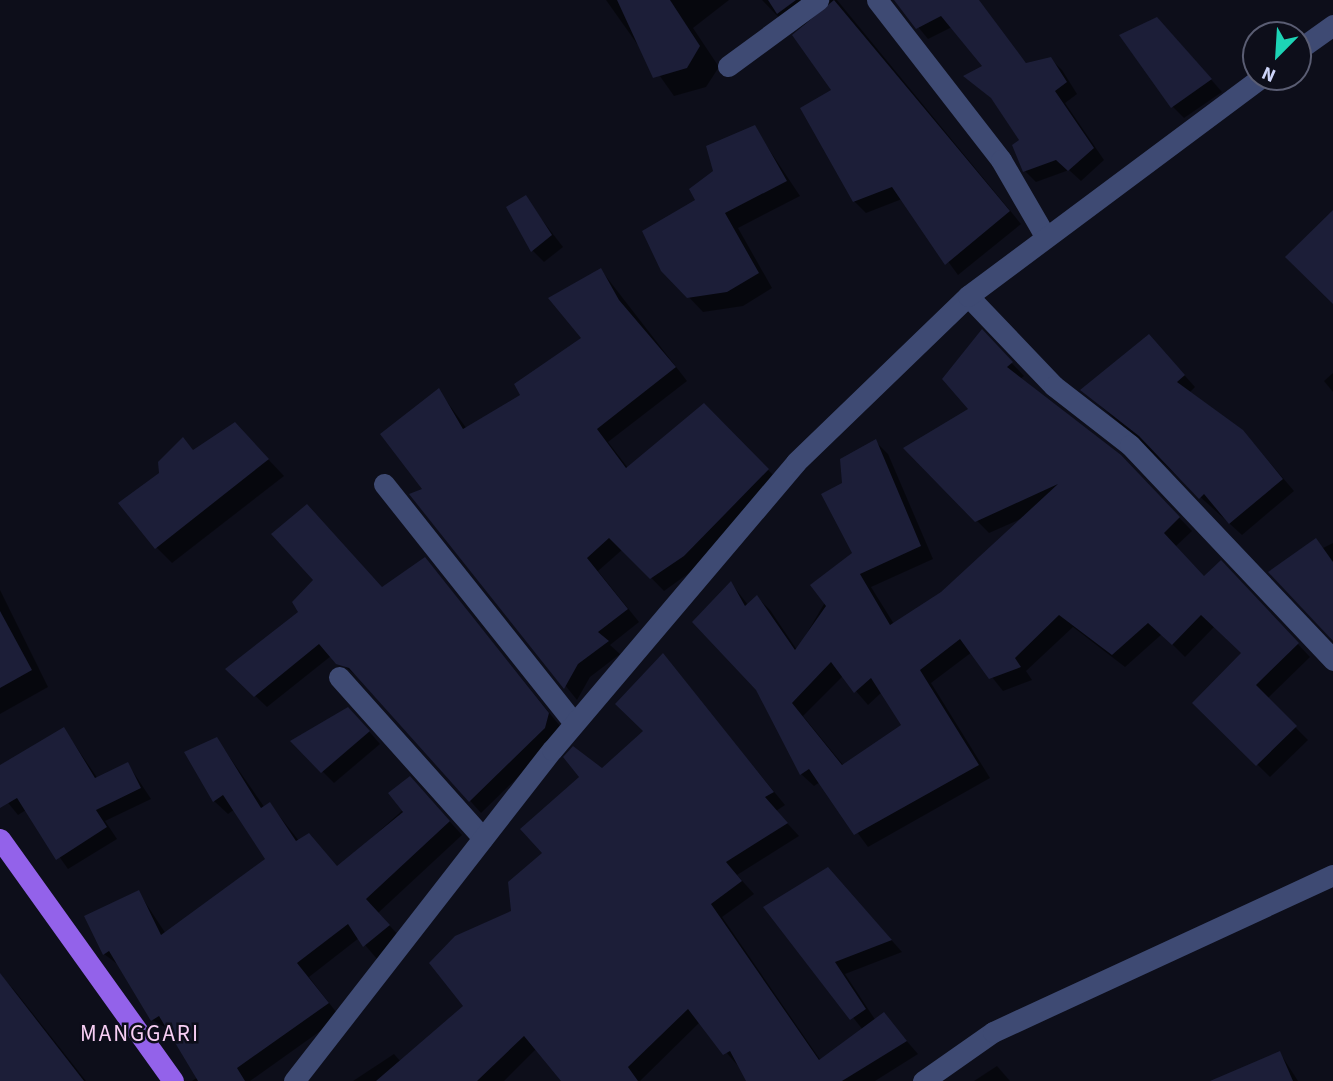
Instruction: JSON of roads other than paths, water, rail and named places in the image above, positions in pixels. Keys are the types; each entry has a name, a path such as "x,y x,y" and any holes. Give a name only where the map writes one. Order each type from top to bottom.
{"main road":[{"path":"0,839 173,1081"}],"street":[{"path":"728,66 818,0"},
{"path":"877,0 1001,160 1045,236"},
{"path":"1312,40 1333,25"},
{"path":"294,1081 574,723 796,462 968,296 1243,91"},
{"path":"968,296 1054,386 1130,445 1333,660"},
{"path":"384,484 574,723"},
{"path":"339,677 483,838"},
{"path":"923,1081 993,1032 1333,874"}],"district":[{"name":"MANGGARI","path":"140,1034"}]}
